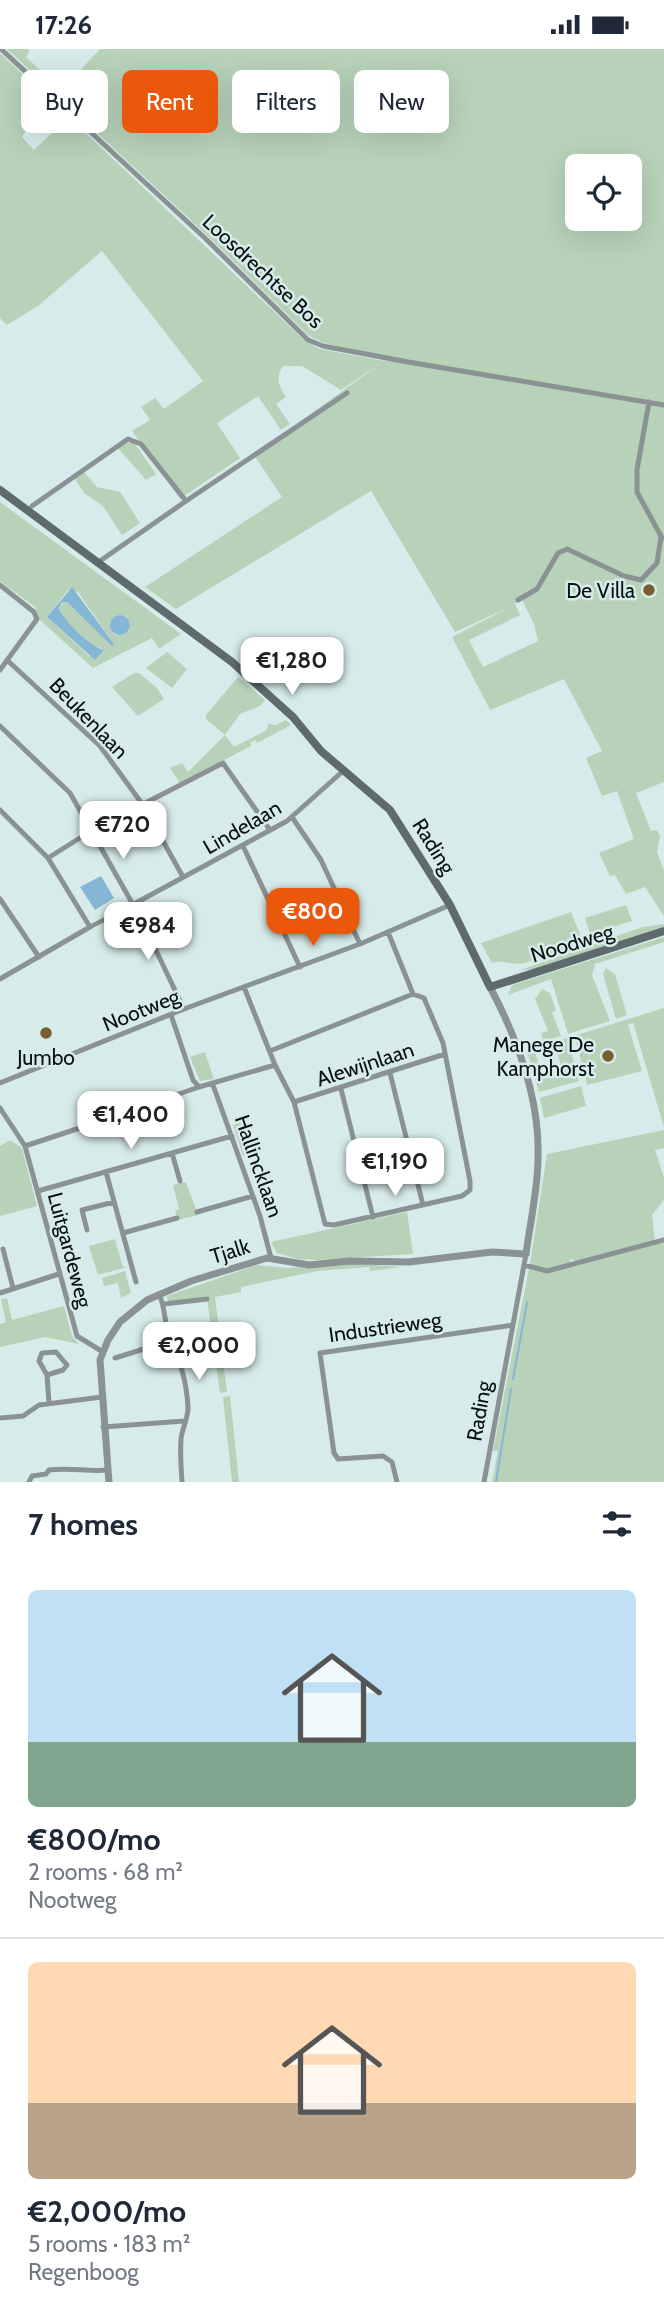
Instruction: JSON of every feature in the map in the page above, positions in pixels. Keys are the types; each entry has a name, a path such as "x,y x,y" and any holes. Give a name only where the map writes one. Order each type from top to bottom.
{"main road":[{"name":"Rading","path":"0,490 100,561 232,662 293,717 321,751 390,810 450,905 490,987"},
{"name":"Noodweg","path":"490,987 664,931"}],"street":[{"name":"Loosdrechtse Bos","path":"1,49 207,240 308,339 323,346 408,362 664,405"},
{"path":"100,561 347,393"},
{"path":"518,600 537,589 558,553 567,549 624,576 641,580 655,568 662,539 637,492 637,470 649,402"},
{"path":"32,506 128,439 141,444 186,501"},
{"path":"0,585 34,612 37,619 0,670"},
{"name":"Beukenlaan","path":"7,660 100,746 143,805 183,877"},
{"path":"0,726 70,793 132,905 184,1009"},
{"path":"48,858 91,831 223,763 270,830"},
{"name":"Lindelaan","path":"0,979 292,817 343,771"},
{"path":"0,810 48,858 90,927"},
{"path":"292,817 321,860 360,944"},
{"path":"243,846 300,967"},
{"path":"0,899 38,957"},
{"name":"Nootweg","path":"0,1083 171,1014 360,944 450,905"},
{"path":"388,932 413,994"},
{"path":"244,987 275,1065 295,1102 325,1224 373,1217 462,1196 470,1191 458,1111 445,1054 424,998 413,994 270,1051"},
{"name":"Rading","path":"484,1482 526,1254 538,1159 530,1093 512,1031 490,987"},
{"path":"171,1014 193,1080 199,1087"},
{"name":"Alewijnlaan","path":"295,1102 445,1054"},
{"path":"25,1146 199,1087 275,1065"},
{"path":"390,1073 423,1205"},
{"name":"Hallincklaan","path":"213,1085 253,1196 271,1258"},
{"path":"341,1089 373,1217"},
{"name":"Luitgardeweg","path":"0,1108 25,1146 78,1336 103,1352"},
{"path":"38,1191 232,1136"},
{"path":"172,1153 180,1181"},
{"path":"106,1172 136,1282"},
{"path":"197,1212 253,1196"},
{"path":"87,1230 82,1210 114,1202"},
{"path":"123,1233 177,1218"},
{"path":"524,1265 547,1271 664,1240"},
{"path":"3,1249 13,1289"},
{"name":"Tjalk","path":"109,1482 100,1360 120,1322 138,1306 159,1294 191,1281 271,1258 303,1266 349,1261 409,1262 492,1252 526,1254"},
{"path":"0,1293 59,1274"},
{"path":"159,1294 164,1304 168,1330 178,1349 180,1366 186,1379 188,1412 184,1421 182,1482"},
{"path":"164,1304 207,1299"},
{"name":"Industrieweg","path":"397,1482 392,1462 383,1456 338,1459 334,1453 320,1353 513,1325"},
{"path":"115,1358 147,1348 151,1342 162,1342 172,1337"},
{"path":"147,1348 149,1353 178,1349"},
{"path":"47,1375 64,1370 67,1364 56,1352 42,1353 40,1360 47,1375 49,1403"},
{"path":"180,1366 217,1363"},
{"path":"0,1418 23,1416 39,1405 102,1397"},
{"path":"103,1427 184,1421"},
{"path":"29,1482 32,1476 46,1474 49,1470 70,1467 84,1473 108,1470"}],"green space":[{"path":"7,49 30,49 26,57 40,70 30,70"},
{"path":"100,49 664,49 664,782 636,793 651,831 657,830 660,836 657,852 664,870 664,916 645,887 626,894 615,875 610,876 599,853 634,839 617,791 602,796 586,758 602,751 564,679 490,710 452,637 512,606 455,632 371,491 176,609 145,587 282,497 254,455 381,363 341,390 302,366 283,366 279,382 286,397 276,404 290,424 281,430 258,396 217,423 240,458 180,499 132,431 150,420 141,407 155,398 164,409 203,381 102,251 38,306 7,325 0,318 0,53 21,73 21,133 24,133 22,137 34,150 52,133 86,133 306,342 320,349 385,361 389,357 324,343 309,336 212,240 97,133 108,133 108,70 81,70","holes":["522,600 534,624 538,641 483,667 469,640 520,615 515,604"]},
{"path":"133,441 156,474 146,480 117,447"},
{"path":"83,471 97,487 120,492 140,523 122,535 103,506 84,493 74,478"},
{"path":"0,502 181,634 159,649 152,638 93,668 40,620 35,607 0,581","holes":["68,590 78,592 114,644 67,602 59,605 64,617 83,638 103,648 89,656 47,617","118,615 126,616 130,623 129,631 122,635 114,634 110,622"]},
{"path":"167,652 187,669 172,688 146,668"},
{"path":"134,673 139,673 157,688 164,699 138,716 112,687"},
{"path":"238,677 265,700 260,706 240,714 225,735 206,719 206,715"},
{"path":"286,720 291,725 257,743 255,740 250,743 251,746 180,783 170,768 182,763 188,772 225,735 234,747 267,730 268,724 276,725"},
{"path":"626,905 632,921 590,934 585,918"},
{"path":"571,912 583,942 525,963 492,963 481,943"},
{"path":"664,924 664,928 538,969 520,970 643,927"},
{"path":"664,937 664,942 595,964 592,975 610,1021 568,1034 551,979 508,995 512,985"},
{"path":"606,968 615,974 627,1015 616,1019 603,974"},
{"path":"542,989 550,993 556,1010 552,1012 561,1036 544,1041 541,1033 548,1031 535,999"},
{"path":"664,1008 664,1127 633,1023 628,1025 642,1071 587,1085 576,1041 569,1044 579,1081 539,1092 528,1054 535,1052 543,1078 563,1073 554,1042"},
{"path":"205,1052 214,1079 200,1081 190,1057"},
{"path":"581,1086 586,1106 544,1118 540,1098"},
{"path":"242,1122 252,1153 243,1156 233,1125"},
{"path":"664,1130 664,1148 655,1150 664,1178 664,1200 652,1215 655,1241 575,1261 570,1258 572,1266 664,1242 664,1482 492,1482 498,1451 493,1451 530,1264 547,1154"},
{"path":"10,1140 22,1148 37,1206 0,1216 0,1146"},
{"path":"186,1182 198,1215 178,1220 175,1211 179,1209 173,1185"},
{"path":"407,1212 413,1254 298,1259 277,1253 271,1242"},
{"path":"115,1239 123,1267 128,1267 98,1275 89,1246"},
{"path":"346,1263 402,1267 370,1271 369,1267 317,1271 241,1287 241,1292 215,1297 227,1392 220,1393 207,1298 168,1302 167,1296 257,1265 288,1268"},
{"path":"125,1271 131,1293 121,1298 118,1283 104,1286 102,1278"},
{"path":"7,1298 12,1320 64,1306 72,1336 79,1344 45,1337 0,1347 0,1324 6,1322 1,1299"},
{"path":"230,1396 239,1482 232,1482 223,1397"}],"water":[{"path":"72,587 114,644 112,646 67,602 61,603 59,608 72,627 85,639 104,650 95,660 47,617"},
{"path":"120,615 127,618 130,625 127,632 120,635 113,632 110,625 113,618"},
{"path":"101,876 114,898 95,910 80,887"}],"waterway":[{"path":"513,1379 527,1303"},
{"path":"496,1482 511,1389"}],"place":[{"name":"De Villa","path":"649,590"},
{"name":"Jumbo","path":"46,1033"},
{"name":"Manege De Kamphorst","path":"608,1056"}]}
